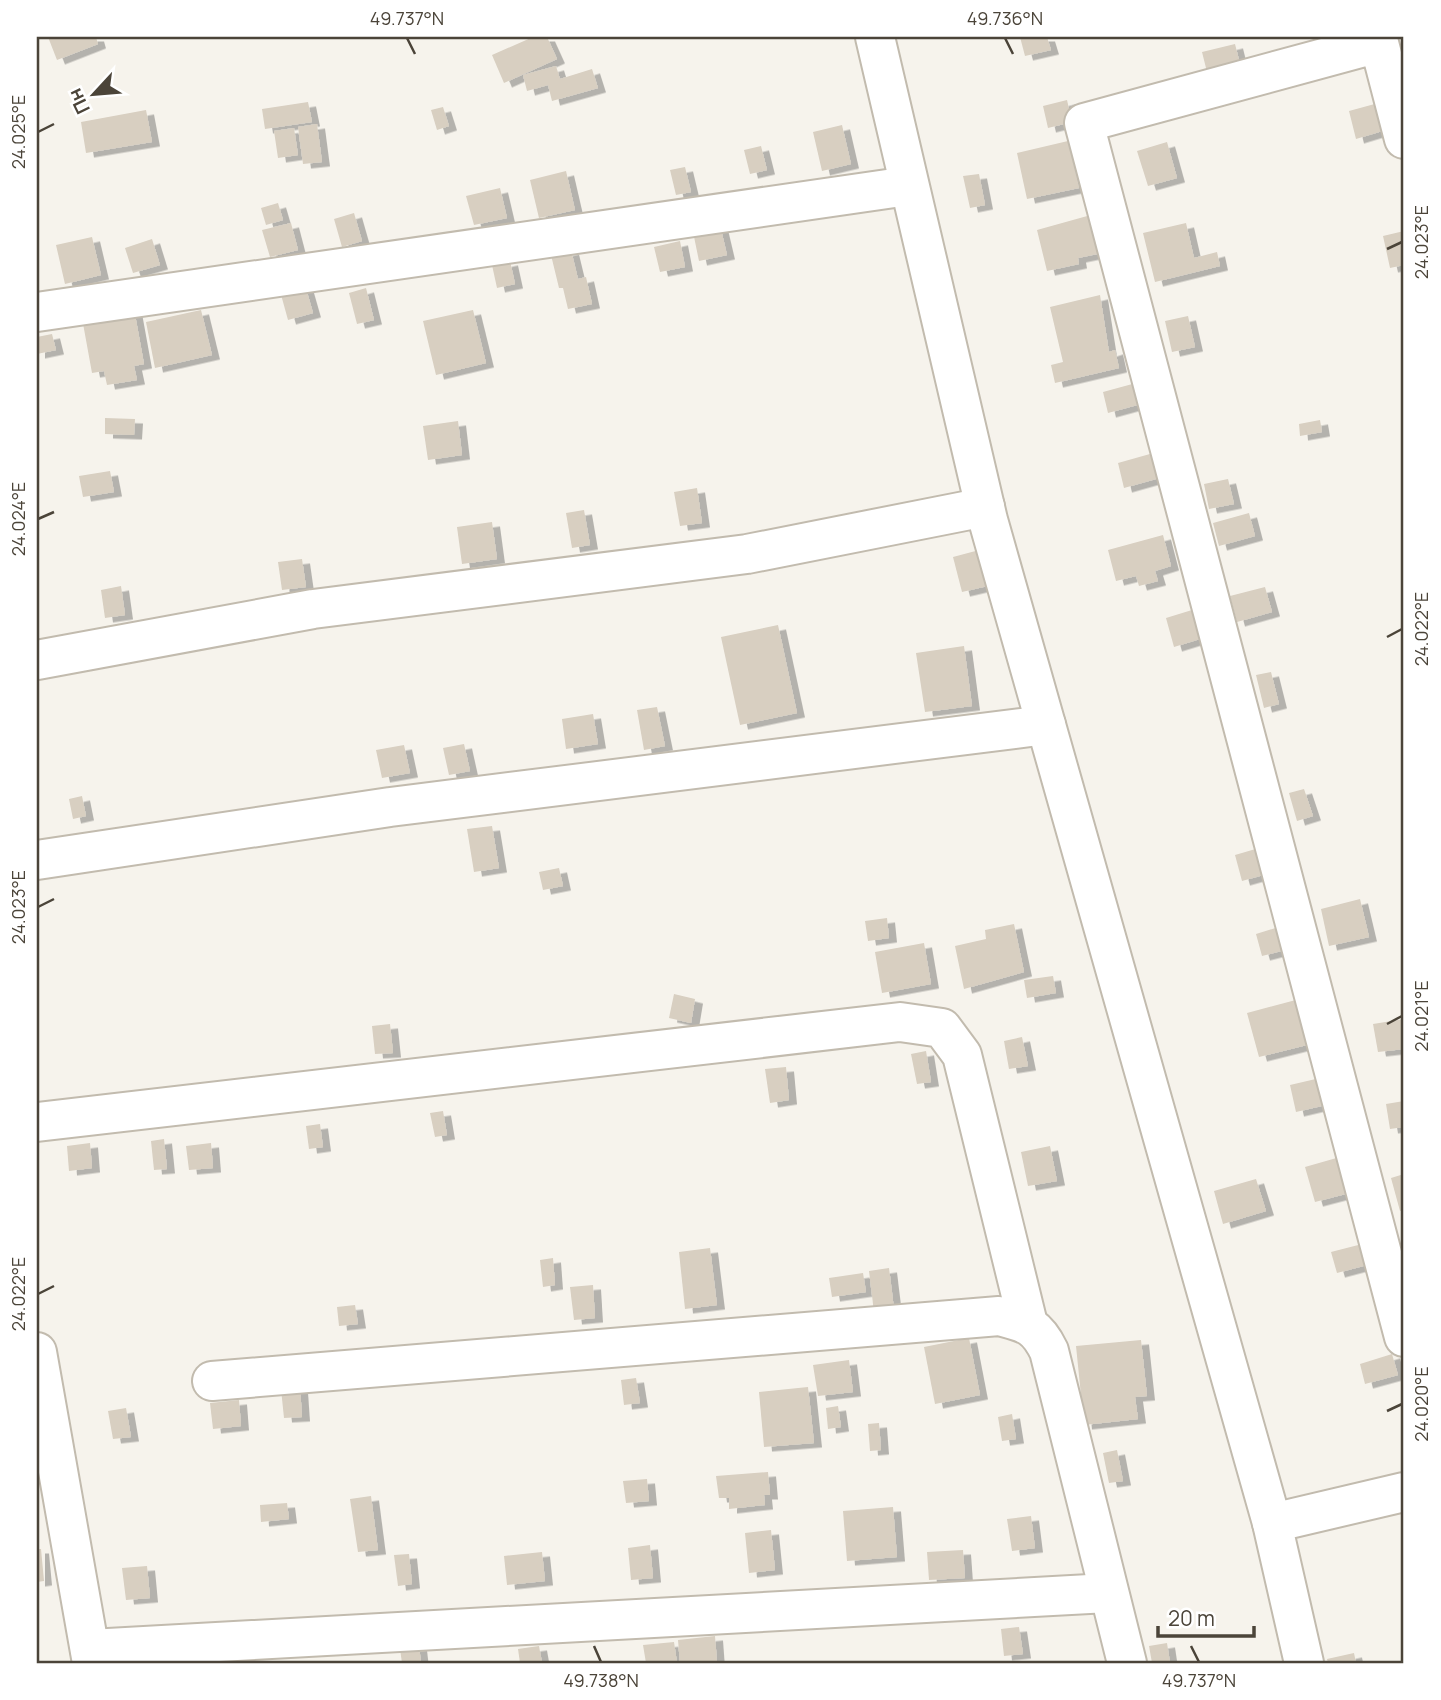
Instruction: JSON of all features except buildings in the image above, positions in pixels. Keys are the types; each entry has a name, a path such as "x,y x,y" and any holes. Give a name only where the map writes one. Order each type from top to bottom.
{"street":[{"path":"874,37 985,507 1272,1522 1304,1663"},
{"path":"1404,139 1379,43 1084,123 1404,1336"},
{"path":"37,312 908,186"},
{"path":"37,660 313,609 747,554 985,507"},
{"path":"37,860 390,807 1046,725"},
{"path":"37,1122 900,1022 942,1028 962,1055 1028,1324"},
{"path":"212,1381 999,1316 1028,1324 1041,1334 1049,1351 1127,1663"},
{"path":"37,1352 91,1656 1108,1593"},
{"path":"1272,1522 1404,1492"}]}
